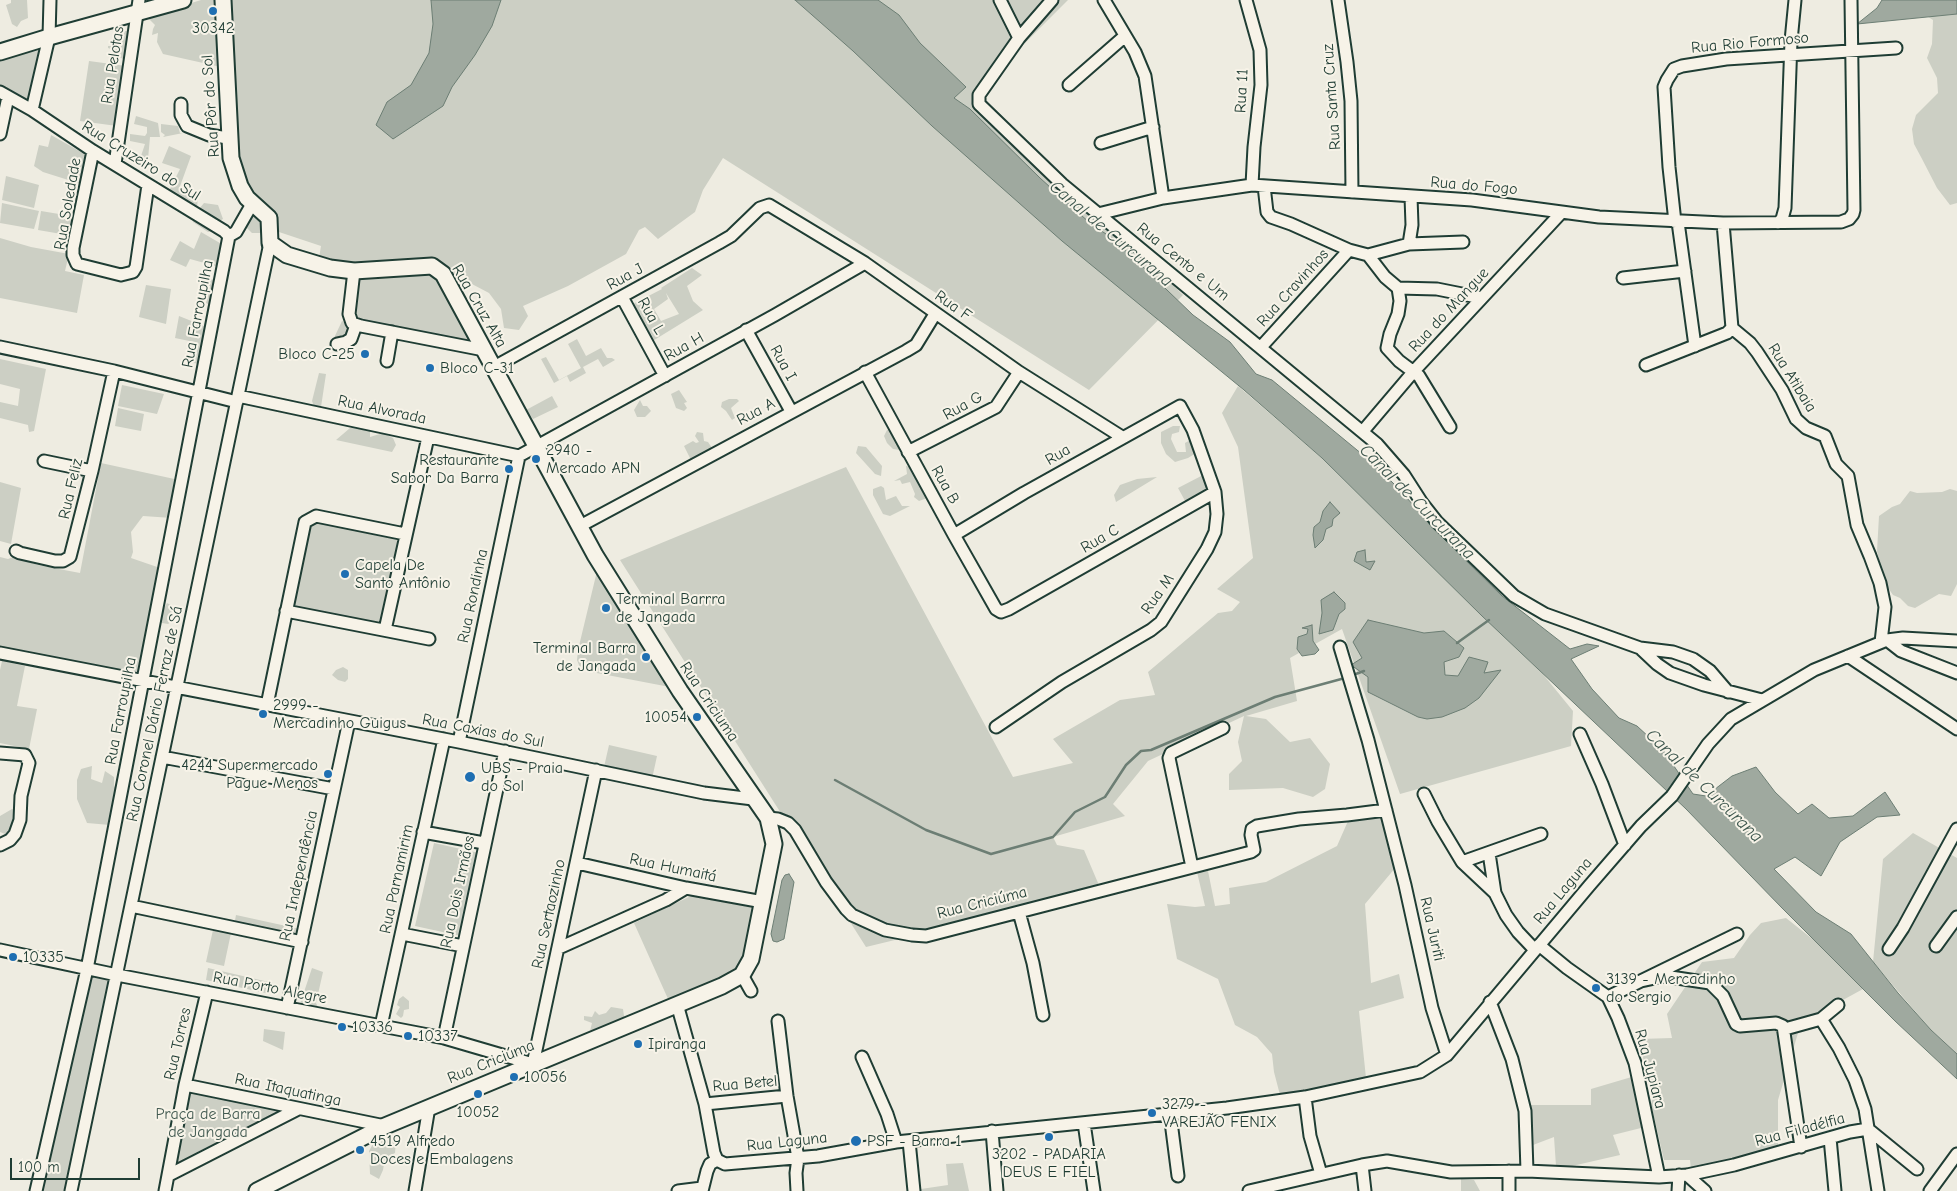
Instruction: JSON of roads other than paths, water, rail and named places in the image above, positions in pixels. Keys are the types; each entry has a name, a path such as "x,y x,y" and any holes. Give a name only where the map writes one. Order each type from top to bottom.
{"main road":[{"path":"0,52 139,6 183,0"},
{"name":"Rua Pôr do Sol","path":"223,0 230,158 240,186 252,204 269,218 270,243"},
{"name":"Rua Cruz Alta","path":"270,243 282,253 330,268 354,271 426,266 436,268 443,274 540,455"},
{"name":"Rua Criciuma","path":"540,455 595,555 680,691 753,799 768,818 774,844 751,959 742,975"},
{"name":"Rua Criciúma","path":"257,1191 385,1126 742,975"}],"street":[{"path":"32,110 49,37 50,0"},
{"path":"1000,0 1019,38 1052,0"},
{"path":"1104,0 1135,52 1145,76 1163,198"},
{"name":"Rua 11","path":"1246,0 1260,50 1261,85 1254,146 1252,185"},
{"name":"Rua Santa Cruz","path":"1338,0 1348,62 1351,101 1352,192"},
{"path":"1778,223 1782,220 1785,208 1795,0"},
{"path":"1851,0 1852,51"},
{"name":"Rua Pelotas","path":"115,164 139,6"},
{"path":"1069,85 1125,36"},
{"name":"Rua Cento e Um","path":"1019,38 978,98 979,104 1062,184 1377,444 1404,475 1437,522 1514,596 1545,614 1640,648"},
{"name":"Rua Rio Formoso","path":"1696,346 1669,167 1664,87 1671,72 1682,66 1699,62 1896,48"},
{"name":"Rua do Fogo","path":"1098,214 1163,198 1252,185 1472,200 1561,213 1677,222 1841,222 1849,219 1854,210 1852,51"},
{"path":"0,134 4,95"},
{"name":"Rua Cruzeiro do Sul","path":"4,95 32,110 93,151 224,231 229,236"},
{"path":"182,104 181,115 187,126 204,134 228,138"},
{"path":"1101,143 1153,127"},
{"name":"Rua Soledade","path":"93,151 73,248 73,255 77,264 121,275 133,272 136,267 148,185"},
{"path":"1264,186 1267,212 1271,218 1291,224 1348,250 1368,256 1398,288 1400,301 1398,314 1390,334 1388,348 1399,361 1414,371 1450,427"},
{"path":"1409,244 1412,226 1411,197"},
{"path":"229,236 236,232 252,204"},
{"name":"Rua F","path":"765,204 772,206 864,263 1019,372 1122,437"},
{"name":"Rua J","path":"494,367 731,236 765,204"},
{"name":"Rua do Mangue","path":"1363,432 1414,371 1561,213"},
{"path":"1646,365 1727,333 1732,328 1723,223"},
{"name":"Rua Farroupilha","path":"36,1191 87,969 229,236"},
{"path":"1368,256 1409,244 1463,242"},
{"name":"Rua Coronel Dário Ferraz de Sá","path":"71,1191 270,243"},
{"name":"Rua Cravinhos","path":"1261,347 1348,250"},
{"name":"Rua H","path":"519,456 540,455 665,376 834,282 864,263"},
{"path":"354,271 349,314 350,319 356,325 484,350"},
{"path":"1623,278 1685,271"},
{"path":"1398,288 1437,290 1482,298"},
{"name":"Rua L","path":"622,297 665,376"},
{"name":"Rua A","path":"580,526 916,345 936,314"},
{"path":"337,344 351,339 356,325"},
{"name":"Rua Atibaia","path":"1732,328 1750,343 1757,352 1782,390 1796,419 1806,428 1825,436 1836,464 1848,476 1857,525 1870,556 1883,598 1885,612 1884,641"},
{"name":"Rua I","path":"746,330 791,411"},
{"path":"387,361 392,332"},
{"name":"Rua Alvorada","path":"0,347 114,372 199,394 237,399 519,456"},
{"name":"Rua Feliz","path":"16,551 55,562 63,561 70,557 92,471 114,372"},
{"name":"Rua B","path":"866,372 954,535 1000,612"},
{"name":"Rua G","path":"908,452 996,407 1019,372"},
{"name":"Rua","path":"954,535 1122,437 1180,406"},
{"name":"Rua M","path":"996,727 1062,682 1151,630 1161,622 1207,549 1215,532 1217,514 1215,492 1193,430 1180,406"},
{"path":"385,630 428,437"},
{"name":"Rua Rondinha","path":"459,742 519,456"},
{"path":"44,461 92,471"},
{"name":"Rua C","path":"1000,612 1215,492"},
{"path":"267,705 305,522 308,518 316,516 405,534"},
{"path":"286,610 429,638"},
{"name":"Rua Laguna","path":"717,1160 725,1164 734,1164 798,1158 896,1142 1170,1114 1306,1097 1420,1072 1447,1055 1624,845 1663,806 1708,744 1731,719 1814,670 1884,641 1903,638 1957,641"},
{"path":"1884,641 1900,651 1957,673"},
{"name":"Rua Juriti","path":"1340,647 1368,740 1432,1008 1447,1055"},
{"path":"1640,648 1673,652 1693,659 1710,671 1728,692"},
{"path":"1640,648 1670,673 1728,692 1762,700"},
{"name":"Rua Caxias do Sul","path":"0,653 444,739 704,793 753,799"},
{"path":"1848,656 1957,729"},
{"name":"Rua Independência","path":"287,1008 349,721"},
{"path":"1192,867 1169,758 1171,753 1223,728"},
{"path":"1580,734 1602,784 1624,845"},
{"name":"Rua Parnamirim","path":"381,1026 444,739"},
{"name":"Rua Dois Irmãos","path":"444,1038 504,751"},
{"path":"0,753 19,753 25,755 29,763 21,796 20,820 15,834 10,840 0,845"},
{"path":"162,758 334,789"},
{"name":"Rua Sertaozinho","path":"533,1064 596,770"},
{"path":"1424,794 1462,862 1495,893 1514,927 1537,947 1608,997 1737,934"},
{"name":"Rua Criciúma","path":"768,818 788,822 795,830 826,882 846,909 861,920 885,930 926,936 1251,852 1254,850 1251,835 1252,829 1257,826 1299,819 1347,816 1386,810"},
{"path":"1888,949 1903,928 1957,829"},
{"path":"423,832 484,843"},
{"path":"1462,862 1541,834"},
{"path":"1489,852 1495,893"},
{"name":"Rua Humaitá","path":"577,863 686,888 763,902"},
{"path":"559,948 666,900 686,888"},
{"path":"131,906 302,942"},
{"path":"1019,912 1033,963 1043,1015"},
{"path":"1936,946 1957,917"},
{"path":"402,934 463,946"},
{"name":"Rua Porto Alegre","path":"0,950 117,975 444,1038 533,1064"},
{"path":"742,975 751,991"},
{"path":"1641,981 1664,976 1710,983 1723,996 1736,1024 1740,1026 1781,1024 1785,1029 1801,1146"},
{"name":"Rua Torres","path":"165,1191 185,1085 207,992"},
{"name":"Rua Jupiara","path":"1608,997 1635,1063 1659,1177"},
{"path":"1490,1002 1512,1059 1525,1112 1527,1171"},
{"path":"677,1004 705,1104 717,1160 710,1164 702,1189 678,1191"},
{"path":"1785,1029 1821,1019 1838,1005"},
{"path":"1821,1019 1839,1048 1855,1080 1865,1109 1878,1191"},
{"name":"Rua Betel","path":"778,1021 787,1096 798,1158 796,1173 797,1191"},
{"path":"862,1057 887,1114 896,1142"},
{"name":"Rua Itaquatinga","path":"185,1085 385,1126"},
{"name":"Rua Betel","path":"705,1104 787,1096"},
{"path":"1306,1097 1310,1136 1321,1174"},
{"path":"415,1191 429,1107"},
{"path":"169,1175 298,1109"},
{"path":"1170,1114 1178,1176"},
{"path":"1084,1123 1094,1191"},
{"name":"Rua Filadélfia","path":"1248,1191 1362,1165 1387,1162 1451,1172 1527,1171 1659,1177 1683,1175 1734,1165 1868,1129 1917,1169"},
{"path":"992,1132 997,1191"},
{"path":"1830,1138 1835,1191"},
{"path":"910,1141 914,1191"},
{"path":"1930,1191 1957,1154"},
{"path":"1362,1165 1365,1191"},
{"path":"1509,1171 1509,1191"},
{"path":"1678,1191 1683,1175 1705,1191"}],"waterway":[{"path":"1457,643 1489,620"},
{"path":"1353,675 1364,671"},
{"path":"835,780 926,830 991,854 1053,837 1075,812 1105,797 1126,765 1141,751 1151,750 1275,697 1345,678"}],"place":[{"name":"30342","path":"213,11"},
{"name":"Bloco C-25","path":"365,354"},
{"name":"Bloco C-31","path":"430,368"},
{"name":"2940 - Mercado APN","path":"536,459"},
{"name":"Restaurante Sabor Da Barra","path":"509,469"},
{"name":"Capela De Santo Antônio","path":"345,574"},
{"name":"Terminal Barrra de Jangada","path":"606,608"},
{"name":"Terminal Barra de Jangada","path":"646,657"},
{"name":"2999 - Mercadinho Guigus","path":"263,714"},
{"name":"10054","path":"697,717"},
{"name":"4244 Supermercado Pague Menos","path":"328,774"},
{"name":"UBS - Praia do Sol","path":"470,777"},
{"name":"10335","path":"13,957"},
{"name":"3139 - Mercadinho do Sergio","path":"1596,988"},
{"name":"10336","path":"342,1027"},
{"name":"10337","path":"408,1036"},
{"name":"Ipiranga","path":"638,1044"},
{"name":"10056","path":"514,1077"},
{"name":"10052","path":"478,1094"},
{"name":"3279 - VAREJÃO FENIX","path":"1152,1113"},
{"name":"3202 - PADARIA DEUS E FIEL","path":"1049,1137"},
{"name":"PSF - Barra 1","path":"856,1141"},
{"name":"4519 Alfredo Doces e Embalagens","path":"360,1150"}],"water label":[{"name":"Canal de Curcurana","path":"1111,234"},
{"name":"Canal de Curcurana","path":"1417,502"},
{"name":"Canal de Curcurana","path":"1704,786"}],"park label":[{"name":"Praça de Barra de Jangada","path":"208,1123"}]}
